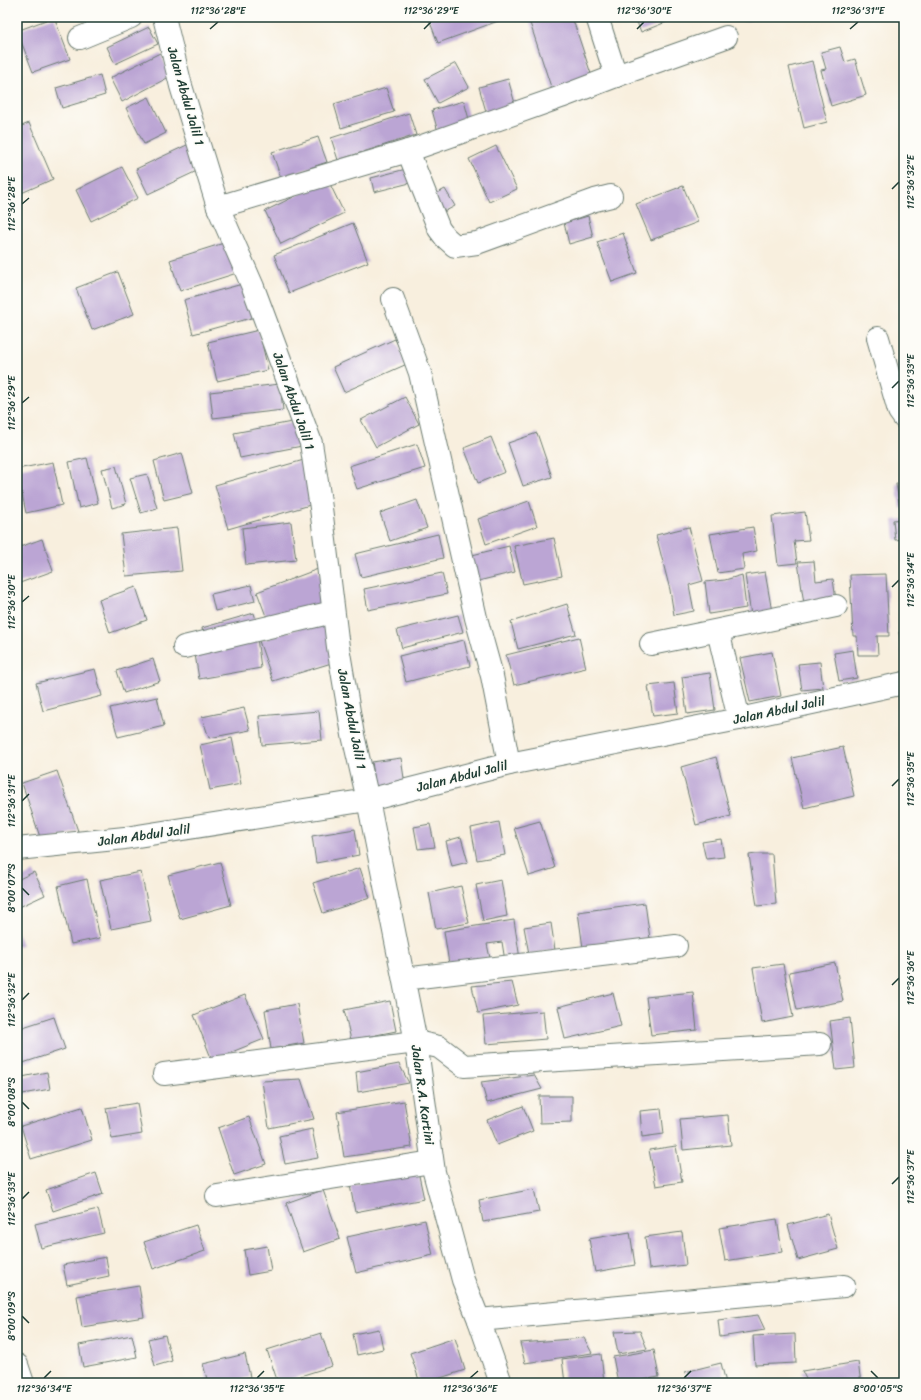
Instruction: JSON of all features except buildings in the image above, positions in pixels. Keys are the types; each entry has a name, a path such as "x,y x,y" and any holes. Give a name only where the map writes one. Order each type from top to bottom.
{"street":[{"path":"80,38 131,17"},
{"name":"Jalan Abdul Jalil 1","path":"164,17 181,86 218,207 253,287 310,443 321,508 333,612 353,735 368,800"},
{"path":"596,17 616,76"},
{"path":"218,207 408,151 726,37"},
{"path":"408,151 439,229 455,246 477,243 595,200 611,196"},
{"path":"393,299 420,374 476,618 492,676 509,764"},
{"path":"878,338 899,411 904,418"},
{"path":"651,644 836,606"},
{"path":"184,647 333,612"},
{"path":"718,631 739,719"},
{"name":"Jalan Abdul Jalil","path":"17,850 125,838 368,800 509,764 739,719 904,683"},
{"name":"Jalan R.A. Kartini","path":"368,800 416,1042 434,1172 463,1280 501,1383"},
{"path":"404,979 676,946"},
{"path":"164,1074 416,1042 439,1048 464,1066 820,1044"},
{"path":"217,1196 432,1162"},
{"path":"479,1320 844,1286"},
{"path":"17,1365 23,1383"}]}
